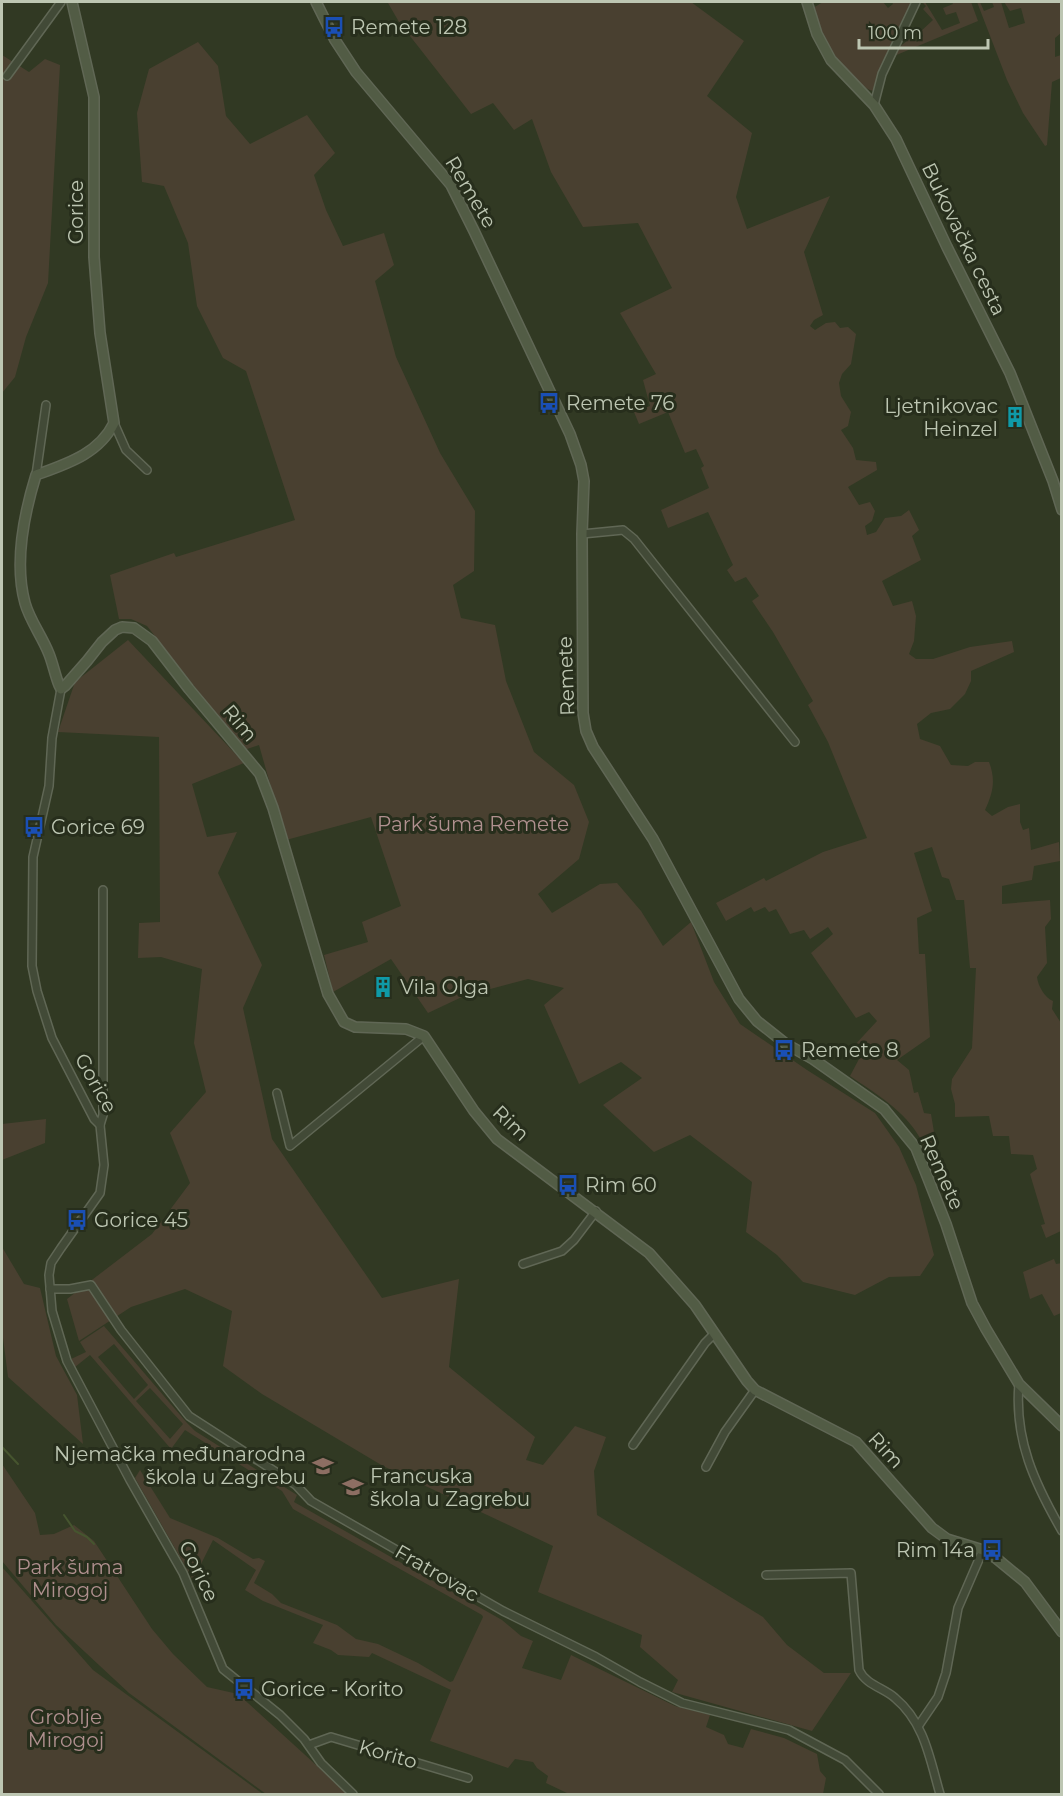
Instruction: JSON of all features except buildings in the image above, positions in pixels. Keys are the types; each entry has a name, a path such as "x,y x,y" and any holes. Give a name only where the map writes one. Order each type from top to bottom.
{"street":[{"path":"7,76 61,2"},
{"name":"Gorice","path":"72,2 94,97 94,257 100,333 114,423 126,450 147,470"},
{"name":"Remete","path":"316,2 335,40 356,72 451,185 543,375 573,445 584,482 583,713 586,731 593,747 653,839 739,999 757,1021 786,1044 813,1059 884,1109 916,1148 946,1224 972,1303 1019,1384 1062,1426"},
{"name":"Bukovačka cesta","path":"807,2 811,20 831,60 874,105 896,139 1011,375 1053,481 1062,510"},
{"path":"874,105 883,72 916,2"},
{"path":"46,405 24,536 20,580 26,604 49,654 61,689"},
{"path":"36,475 86,455 105,438 114,423"},
{"path":"582,534 623,530 634,539 795,742"},
{"name":"Rim","path":"61,689 115,630 122,627 134,628 152,641 260,774 273,808 328,994 344,1022 355,1027 406,1029 424,1036 474,1112 497,1139 650,1253 695,1305 755,1390 856,1442 932,1528 947,1539 983,1550 997,1559 1025,1582 1062,1632"},
{"name":"Gorice","path":"61,689 52,738 49,786 33,857 32,966 37,991 52,1038 94,1119 100,1125 104,1165 100,1193 81,1217 51,1263 49,1275 52,1311 67,1361 130,1480 183,1573 223,1669 280,1714 309,1745 321,1763 353,1794"},
{"path":"100,1125 103,1115 103,890"},
{"path":"277,1093 290,1146 424,1036"},
{"path":"524,1264 562,1251 574,1240 596,1211"},
{"name":"Fratrovac","path":"50,1289 70,1289 91,1285 121,1329 189,1416 296,1485 311,1501 503,1611 682,1703 789,1730 845,1760 879,1794"},
{"path":"633,1445 705,1343 714,1334"},
{"path":"1019,1384 1023,1448 1037,1488 1062,1531"},
{"path":"706,1467 725,1432 755,1390"},
{"path":"919,1725 938,1697 946,1673 958,1608 983,1550"},
{"path":"766,1575 851,1573 859,1670 862,1677 895,1698 919,1725 940,1794"},
{"name":"Korito","path":"309,1745 331,1737 468,1778"}],"green space":[{"path":"691,2 744,41 707,96 752,133 736,197 747,229 830,196 804,252 823,315 814,320 810,326 815,330 826,323 835,322 840,328 848,327 856,334 851,364 842,374 839,383 841,396 851,412 848,426 841,430 853,448 856,460 876,462 877,470 848,487 859,505 870,502 875,511 872,521 865,526 867,535 876,532 885,518 901,516 909,510 919,530 912,536 921,560 882,581 893,606 912,601 916,616 914,641 909,654 916,659 933,659 970,647 1012,641 1014,652 971,671 971,681 965,694 950,709 931,713 917,724 920,739 940,746 951,765 968,766 975,762 989,762 993,786 985,810 992,816 1008,807 1020,804 1020,822 1023,830 1029,828 1031,850 1059,842 1060,861 1034,866 1032,880 1002,886 1002,904 1050,900 1051,919 1045,927 1047,963 1037,977 1042,991 1053,1001 1052,1009 1061,1023 1061,1231 1046,1238 1041,1225 1045,1224 1030,1174 1037,1169 1033,1155 1011,1154 1009,1136 993,1136 989,1116 955,1117 952,1079 972,1048 976,968 970,968 964,900 956,900 949,879 942,877 932,847 914,853 932,911 917,918 919,954 925,954 930,1037 897,1060 909,1070 914,1093 918,1092 924,1113 931,1114 939,1162 930,1165 920,1138 906,1119 889,1103 850,1076 859,1059 852,1048 877,1021 869,1012 856,1018 811,953 833,934 828,927 810,939 804,930 790,934 776,909 769,912 765,907 754,912 751,907 726,921 716,903 764,878 766,881 823,852 867,838 828,742 808,705 813,701 752,601 759,596 746,577 735,582 727,570 733,565 708,512 668,528 661,510 709,488 701,468 704,466 696,449 685,453 668,412 639,424 634,412 650,406 643,380 656,374 620,313 672,288 638,223 583,227 551,172 532,119 514,130 493,103 471,114 399,22 388,3"},
{"path":"823,2 883,2 888,8 893,4 892,2 913,2 896,34 874,91 865,88 842,65 830,48 813,8"},
{"path":"925,2 942,30 960,23 956,12 946,15 943,8 953,4 952,2 971,2 978,21 894,56 898,48 912,37 917,42 923,36 920,32 933,20 923,9 926,6 923,3"},
{"path":"977,2 980,2 984,11 994,7 992,2 1001,2 1009,28 1025,23 1021,8 1010,11 1004,2 1061,2 1061,33 1055,38 1055,57 1061,55 1061,78 1052,82 1047,145 1045,146 1023,113 1007,80"},
{"name":"Park šuma Remete","path":"198,42 218,66 226,116 250,144 307,115 335,153 314,175 326,210 343,246 384,233 394,265 375,281 396,357 440,453 475,511 474,571 453,585 461,618 495,625 506,681 534,752 574,785 589,822 579,859 538,894 552,913 600,884 617,883 641,911 663,946 691,922 714,982 740,1024 875,1113 899,1147 916,1185 934,1255 920,1276 889,1277 855,1295 803,1282 777,1255 746,1232 752,1182 690,1135 654,1152 603,1105 642,1078 621,1062 579,1084 544,1005 564,988 528,979 464,996 428,1013 391,959 333,992 324,955 368,942 362,922 401,906 371,817 286,840 259,745 244,750 147,626 131,619 119,619 110,575 174,553 176,557 295,520 246,371 223,358 197,306 188,243 164,186 142,182 137,113 149,69"},
{"path":"2,55 29,72 45,59 60,65 48,283 26,337 15,377 2,393"},
{"path":"128,640 244,763 192,784 207,837 237,832 218,873 262,965 243,1008 272,1139 382,1298 459,1279 449,1367 535,1437 526,1460 543,1465 575,1426 606,1437 594,1471 597,1515 763,1617 787,1645 824,1673 851,1673 812,1731 672,1692 678,1680 640,1647 642,1635 538,1592 553,1546 383,1466 262,1394 223,1366 232,1311 185,1289 131,1307 79,1341 67,1299 152,1234 190,1183 170,1133 206,1092 194,1043 202,969 161,957 138,958 139,923 160,922 159,737 58,732 75,682"},
{"path":"46,1119 45,1143 2,1160 2,1124"},
{"path":"2,1247 24,1284 40,1288 56,1356 77,1395 83,1444 8,1377 2,1330"},
{"path":"1054,1259 1056,1264 1062,1263 1061,1313 1054,1316 1042,1294 1030,1299 1023,1272"},
{"path":"104,1326 195,1431 297,1495 294,1502 502,1620 521,1636 533,1641 522,1668 561,1680 571,1655 675,1706 710,1715 706,1727 724,1735 728,1744 743,1748 751,1729 784,1738 817,1754 820,1771 826,1778 823,1794 569,1794 546,1783 548,1776 533,1762 515,1759 508,1768 430,1741 451,1690 372,1653 369,1657 338,1655 313,1643 323,1625 263,1601 245,1590 256,1570 213,1540 193,1580 135,1478 140,1470 170,1518 218,1538 253,1559 259,1558 265,1561 254,1583 272,1594 281,1603 337,1625 356,1639 378,1644 418,1663 450,1682 453,1681 482,1615 293,1509 282,1491 185,1430 171,1449 90,1355 75,1367 71,1359 86,1352 80,1342","holes":["114,1344 148,1385 134,1399 98,1357","150,1388 183,1424 170,1439 136,1401"]},
{"name":"Park šuma Mirogoj","path":"2,1464 35,1513 40,1535 54,1534 74,1525 94,1541 152,1629 173,1654 207,1687 238,1694 348,1794 266,1794 129,1693 56,1625 2,1561"},
{"name":"Groblje Mirogoj","path":"2,1567 93,1670 263,1794 2,1794"}],"waterway":[{"path":"2,1447 18,1464"},
{"path":"64,1515 75,1531 87,1537 94,1544"}],"place":[{"name":"Remete 128","path":"334,27"},
{"name":"Remete 76","path":"549,403"},
{"name":"Ljetnikovac Heinzel","path":"1015,417"},
{"name":"Gorice 69","path":"34,827"},
{"name":"Vila Olga","path":"383,987"},
{"name":"Remete 8","path":"784,1050"},
{"name":"Rim 60","path":"568,1185"},
{"name":"Gorice 45","path":"77,1220"},
{"name":"Njemačka međunarodna škola u Zagrebu","path":"323,1466"},
{"name":"Francuska škola u Zagrebu","path":"353,1487"},
{"name":"Rim 14a","path":"992,1550"},
{"name":"Gorice - Korito","path":"244,1689"}]}
